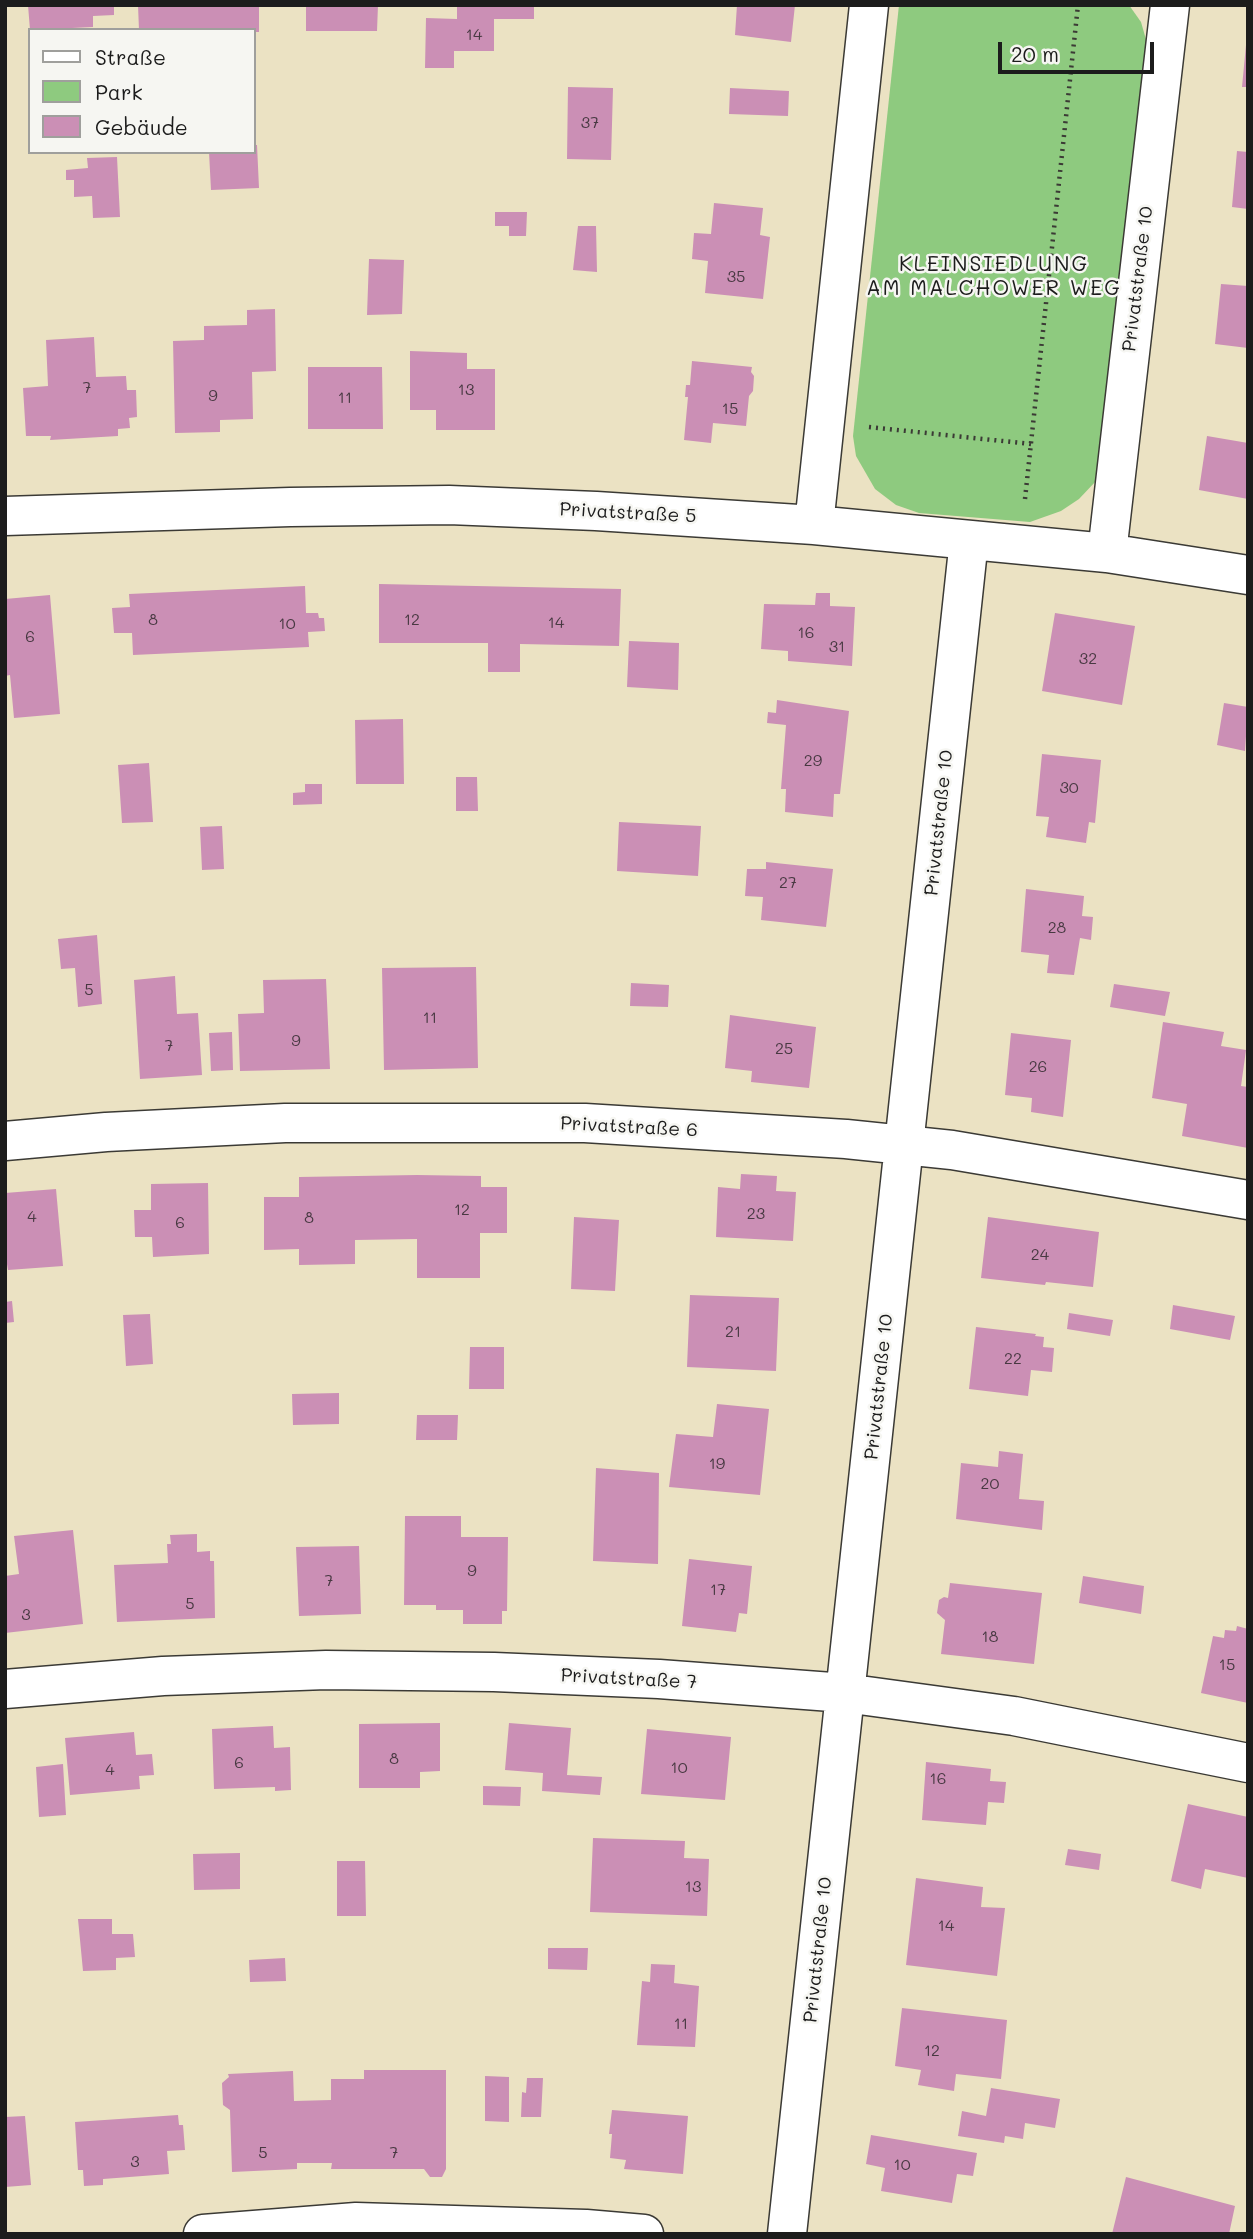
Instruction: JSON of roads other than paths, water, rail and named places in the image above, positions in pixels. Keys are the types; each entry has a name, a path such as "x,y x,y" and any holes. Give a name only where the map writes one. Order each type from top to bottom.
{"street":[{"path":"814,525 869,5"},
{"name":"Privatstraße 10","path":"1107,553 1170,5"},
{"name":"Privatstraße 5","path":"5,516 449,505 632,513 814,525 1107,553 1248,575"},
{"name":"Privatstraße 10","path":"787,2234 969,540"},
{"name":"Privatstraße 6","path":"5,1141 106,1132 285,1123 585,1123 905,1144 1248,1200"},
{"name":"Privatstraße 7","path":"5,1689 163,1676 326,1670 494,1672 659,1679 845,1693 1014,1716 1248,1763"},
{"path":"203,2234 356,2222 586,2229 644,2234"}],"district":[{"name":"KLEINSIEDLUNG AM MALCHOWER WEG","path":"994,277"}]}
